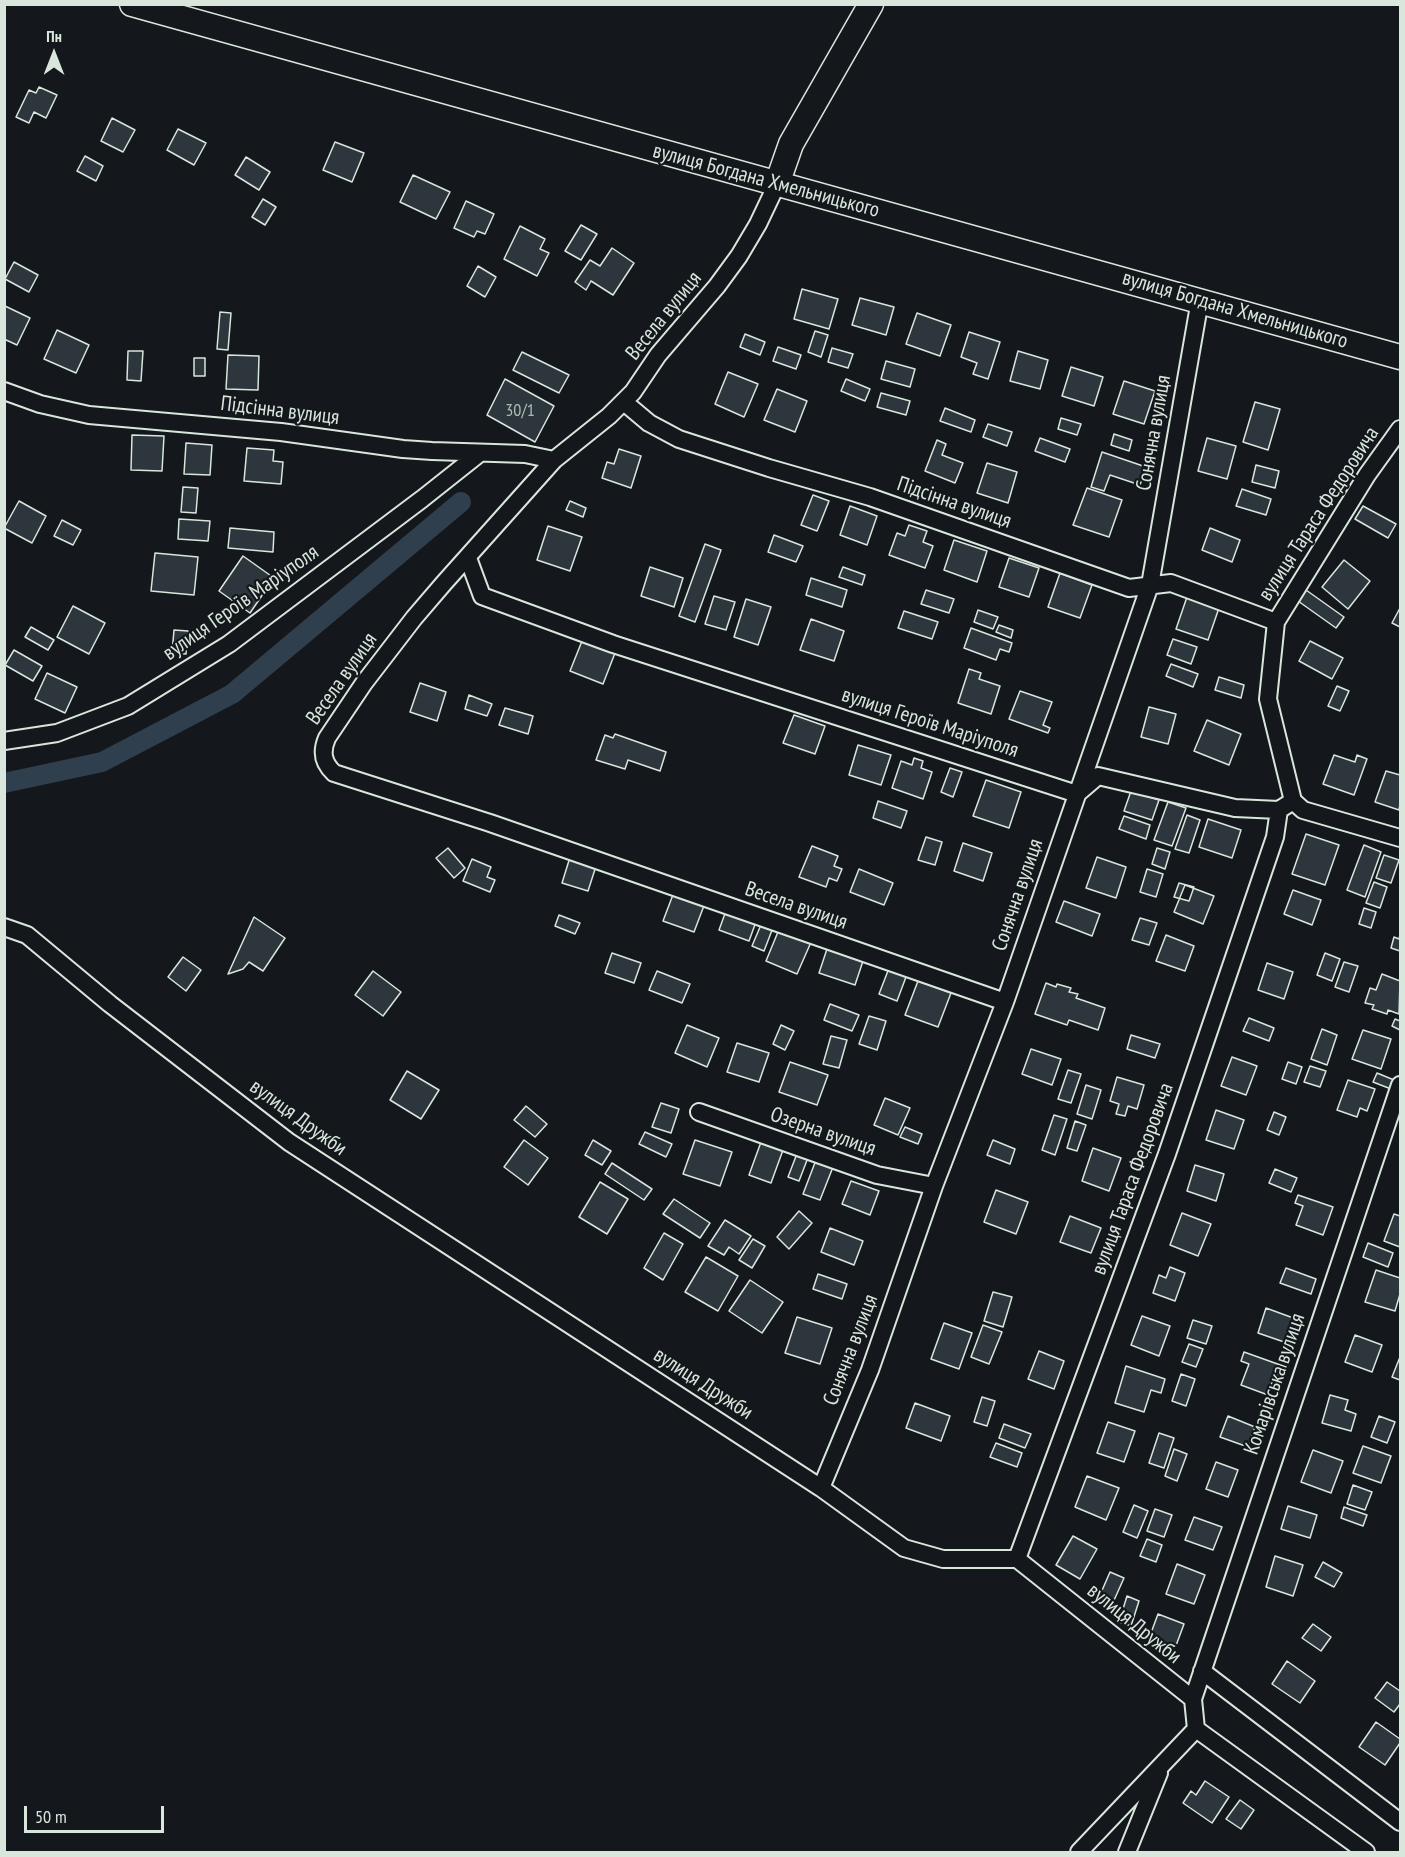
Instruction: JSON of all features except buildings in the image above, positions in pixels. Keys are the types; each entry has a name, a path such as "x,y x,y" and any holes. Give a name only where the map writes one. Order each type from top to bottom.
{"main road":[{"name":"вулиця Богдана Хмельницького","path":"132,4 1401,357"},
{"path":"777,184 791,144 871,4"}],"street":[{"name":"Весела вулиця","path":"777,184 740,256 658,355 624,402 554,460 406,628 364,683 327,738 323,753 325,761 334,773 490,823 1005,1002"},
{"name":"Сонячна вулиця","path":"821,1488 870,1370 934,1186 1005,1002 1150,585 1200,300"},
{"name":"Підсінна вулиця","path":"4,391 40,404 89,415 282,432 403,449 525,454 554,460"},
{"name":"Підсінна вулиця","path":"624,402 659,430 709,450 870,497 1129,588 1171,583 1276,622"},
{"name":"вулиця Тараса Федоровича","path":"1017,1559 1167,1154 1286,805 1268,699 1276,622 1367,476 1401,429"},
{"name":"вулиця Героїв Маріуполя","path":"4,741 57,733 128,706 229,644 480,453"},
{"name":"вулиця Героїв Маріуполя","path":"468,558 482,596 613,644 1077,794"},
{"path":"1077,794 1098,776 1235,808 1286,805 1401,838"},
{"name":"вулиця Дружби","path":"4,927 27,935 110,1004 289,1142 821,1488 904,1548 943,1559 1017,1559 1192,1699"},
{"name":"Комарівська вулиця","path":"1192,1699 1401,1084"},
{"name":"Озерна вулиця","path":"699,1113 877,1175 934,1186"},
{"name":"вулиця Дружби","path":"1202,1671 1401,1822"},
{"path":"1192,1699 1196,1729 1366,1852"},
{"path":"1079,1852 1196,1729"},
{"path":"1127,1852 1163,1763"}],"waterway":[{"path":"4,783 102,762 232,694 461,502"}]}
